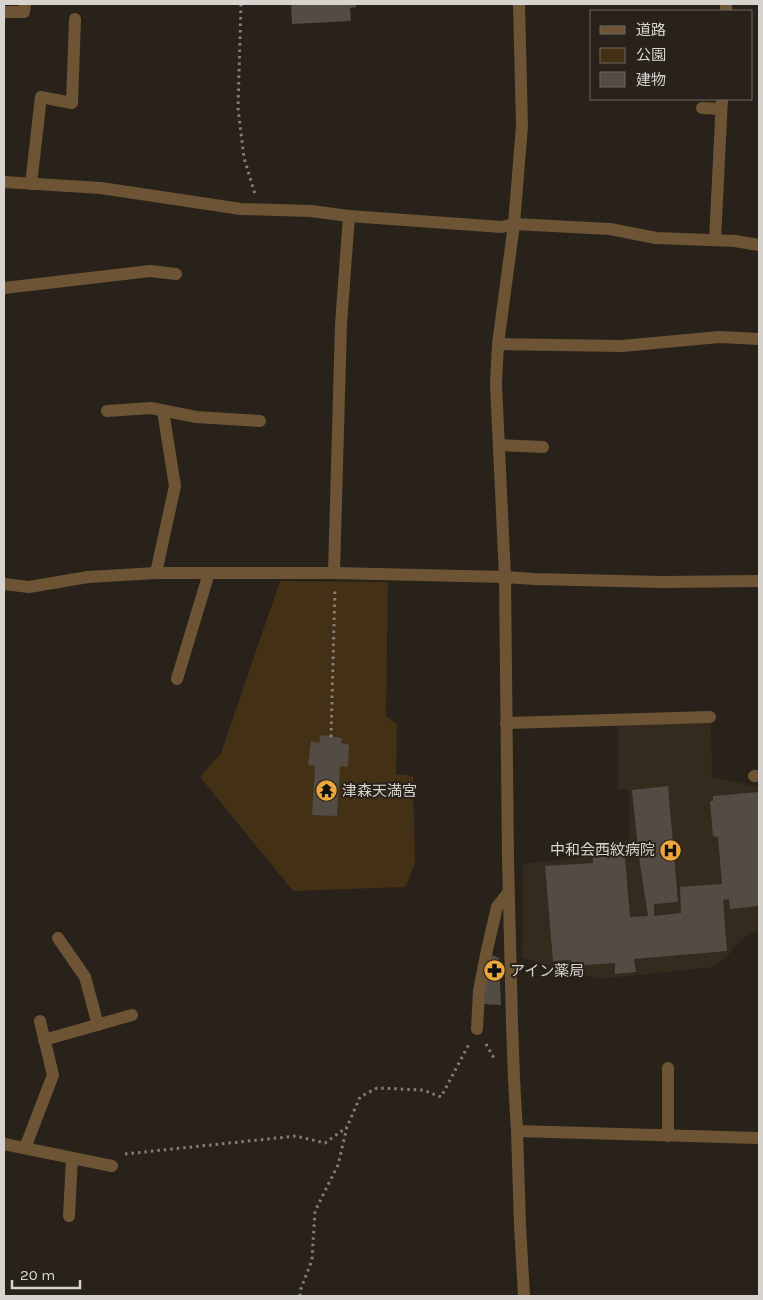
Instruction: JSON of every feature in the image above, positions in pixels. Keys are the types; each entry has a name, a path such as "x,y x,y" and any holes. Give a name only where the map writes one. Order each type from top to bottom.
{"street":[{"path":"4,12 24,12 25,4"},
{"path":"519,4 522,126 514,224 498,344 496,384 505,577 508,892 524,1296"},
{"path":"31,184 40,97 72,103 75,19"},
{"path":"702,108 721,104 715,240"},
{"path":"4,182 101,188 240,209 310,211 349,216 502,227 514,224 610,229 656,238 735,241 759,245"},
{"path":"334,573 341,324 349,216"},
{"path":"4,288 150,271 176,274"},
{"path":"498,344 622,346 719,337 759,339"},
{"path":"107,411 151,408 196,417 260,421"},
{"path":"156,573 175,486 163,411"},
{"path":"499,445 543,447"},
{"path":"4,584 29,587 88,577 156,573 334,573 653,582 759,581"},
{"path":"178,679 209,573"},
{"path":"506,723 710,717"},
{"path":"477,1029 479,991 486,950 497,907 508,892"},
{"path":"58,938 85,977 98,1024"},
{"path":"44,1040 132,1015"},
{"path":"25,1148 53,1075 40,1021"},
{"path":"668,1068 668,1136"},
{"path":"517,1131 759,1138"},
{"path":"4,1144 112,1166"},
{"path":"69,1216 72,1158"}],"path":[{"path":"240,4 238,108 244,158 260,210"},
{"path":"332,736 334,573"},
{"path":"477,1029 502,1073 514,1080"},
{"path":"300,1296 300,1290 312,1260 315,1211 338,1165 347,1127 360,1098 377,1088 423,1090 441,1096 477,1029"},
{"path":"112,1166 113,1156 124,1154 296,1136 325,1143 347,1127"}],"shaded area":[{"name":"中和会西紋病院","path":"711,722 712,777 759,787 759,930 752,932 737,944 726,958 713,967 600,979 522,958 523,864 584,857 583,842 630,840 629,790 618,789 618,725"}],"green space":[{"path":"280,581 388,582 386,716 397,724 396,774 413,776 415,864 405,887 293,891 200,777 221,753"}],"building":[{"path":"291,4 356,4 356,7 350,8 351,21 292,24"},
{"name":"津森天満宮","path":"321,735 342,738 341,743 349,745 348,767 340,766 337,816 312,815 315,766 308,765 311,741 319,743"},
{"path":"668,786 678,902 654,904 654,916 681,913 680,887 722,884 718,837 713,836 710,801 713,801 713,796 759,792 759,906 730,909 729,899 723,900 727,951 634,959 636,972 615,974 615,963 572,966 571,960 553,961 545,866 593,863 592,849 624,847 630,917 648,916 632,790"},
{"name":"アイン薬局","path":"492,955 499,958 501,1005 484,1004 485,983"}],"place":[{"name":"津森天満宮","path":"326,791"},
{"name":"中和会西紋病院","path":"671,850"},
{"name":"アイン薬局","path":"494,971"}]}
